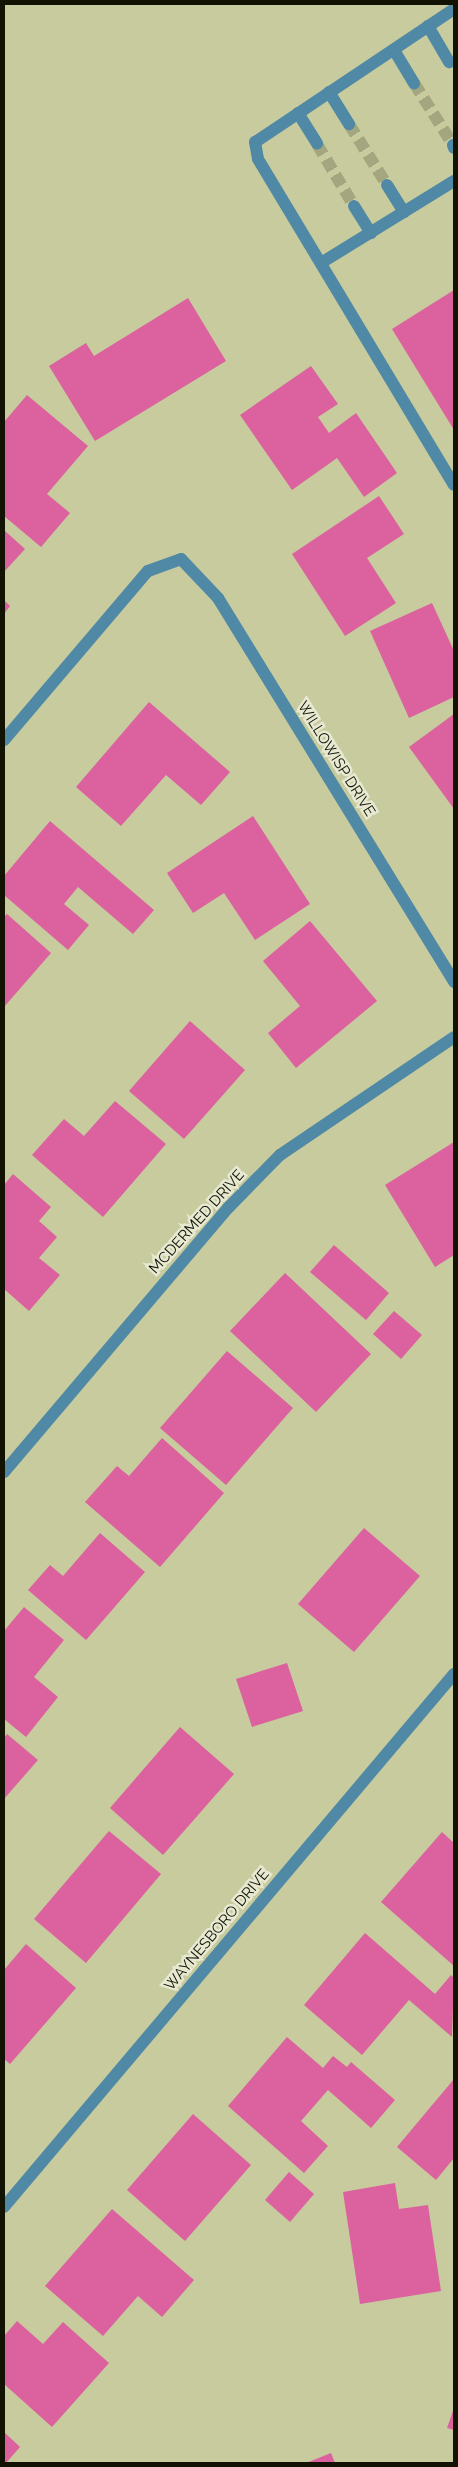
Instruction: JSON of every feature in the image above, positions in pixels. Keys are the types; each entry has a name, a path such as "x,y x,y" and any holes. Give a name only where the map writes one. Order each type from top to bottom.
{"street":[{"path":"454,9 255,142 258,158 454,485"},
{"path":"428,26 449,62"},
{"path":"394,50 414,84"},
{"path":"329,92 349,124"},
{"path":"298,113 317,144"},
{"path":"321,263 454,181"},
{"path":"387,185 404,212"},
{"path":"354,206 371,233"},
{"name":"WILLOWISP DRIVE","path":"4,740 148,571 181,559 218,598 454,982"},
{"name":"MCDERMED DRIVE","path":"4,1472 229,1206 280,1156 454,1037"},
{"name":"WAYNESBORO DRIVE","path":"4,2207 454,1674"}],"building":[{"path":"454,290 454,430 392,329"},
{"path":"188,298 226,361 95,441 49,366 86,343 94,356"},
{"path":"311,366 338,404 318,417 329,433 356,413 397,473 364,497 337,458 292,490 240,415"},
{"path":"27,395 88,446 47,494 70,513 41,547 4,516 4,422"},
{"path":"379,496 404,534 367,558 396,603 345,636 292,554"},
{"path":"4,530 25,549 4,572"},
{"path":"4,600 10,606 4,614"},
{"path":"432,603 454,651 454,697 409,718 370,631"},
{"path":"149,702 230,772 201,805 166,775 121,826 76,787"},
{"path":"454,714 454,809 409,747"},
{"path":"253,816 310,904 255,940 224,893 193,913 167,873"},
{"path":"50,821 154,910 133,934 78,887 64,904 89,925 68,950 4,895 4,876"},
{"path":"7,914 51,953 4,1007 4,917"},
{"path":"310,921 377,1001 296,1068 268,1033 300,1006 263,961"},
{"path":"190,1021 245,1070 184,1139 129,1091"},
{"path":"115,1101 166,1144 103,1217 32,1155 64,1119 84,1136"},
{"path":"454,1142 454,1255 435,1267 385,1185"},
{"path":"13,1174 51,1207 39,1221 57,1237 39,1258 60,1275 29,1311 4,1289 4,1185"},
{"path":"334,1245 389,1293 366,1320 310,1272"},
{"path":"285,1273 371,1354 316,1412 230,1331"},
{"path":"394,1311 422,1335 401,1359 373,1334"},
{"path":"227,1351 293,1408 226,1485 160,1428"},
{"path":"162,1438 224,1493 160,1567 85,1502 117,1466 129,1476"},
{"path":"364,1528 420,1576 354,1652 298,1604"},
{"path":"100,1533 145,1572 86,1640 28,1590 50,1565 63,1576"},
{"path":"24,1607 64,1640 34,1677 58,1697 26,1737 4,1719 4,1631"},
{"path":"287,1663 303,1711 252,1727 236,1679"},
{"path":"180,1727 234,1774 163,1855 110,1808"},
{"path":"7,1734 38,1760 4,1799 4,1738"},
{"path":"109,1831 161,1874 86,1963 34,1919"},
{"path":"442,1832 454,1843 454,1966 381,1902"},
{"path":"365,1933 435,1994 451,1975 454,1978 452,2037 409,2000 362,2055 304,2005"},
{"path":"26,1944 76,1988 10,2064 4,2059 4,1970"},
{"path":"287,2037 323,2068 333,2056 347,2067 351,2062 395,2100 371,2128 328,2090 301,2121 328,2146 304,2173 228,2106"},
{"path":"454,2079 454,2158 436,2180 397,2147"},
{"path":"193,2114 251,2165 185,2241 127,2190"},
{"path":"289,2172 314,2194 290,2222 265,2200"},
{"path":"395,2183 399,2209 428,2205 441,2291 360,2304 343,2192"},
{"path":"112,2209 194,2280 162,2317 138,2296 103,2336 45,2286"},
{"path":"17,2321 43,2344 63,2322 109,2363 52,2427 4,2384 4,2336"},
{"path":"454,2408 454,2430 447,2428"},
{"path":"4,2432 20,2447 6,2463 4,2463"},
{"path":"331,2453 335,2463 306,2463"}],"tunnel":[{"path":"414,83 453,145"},
{"path":"349,124 387,185"},
{"path":"317,144 354,206"}]}
